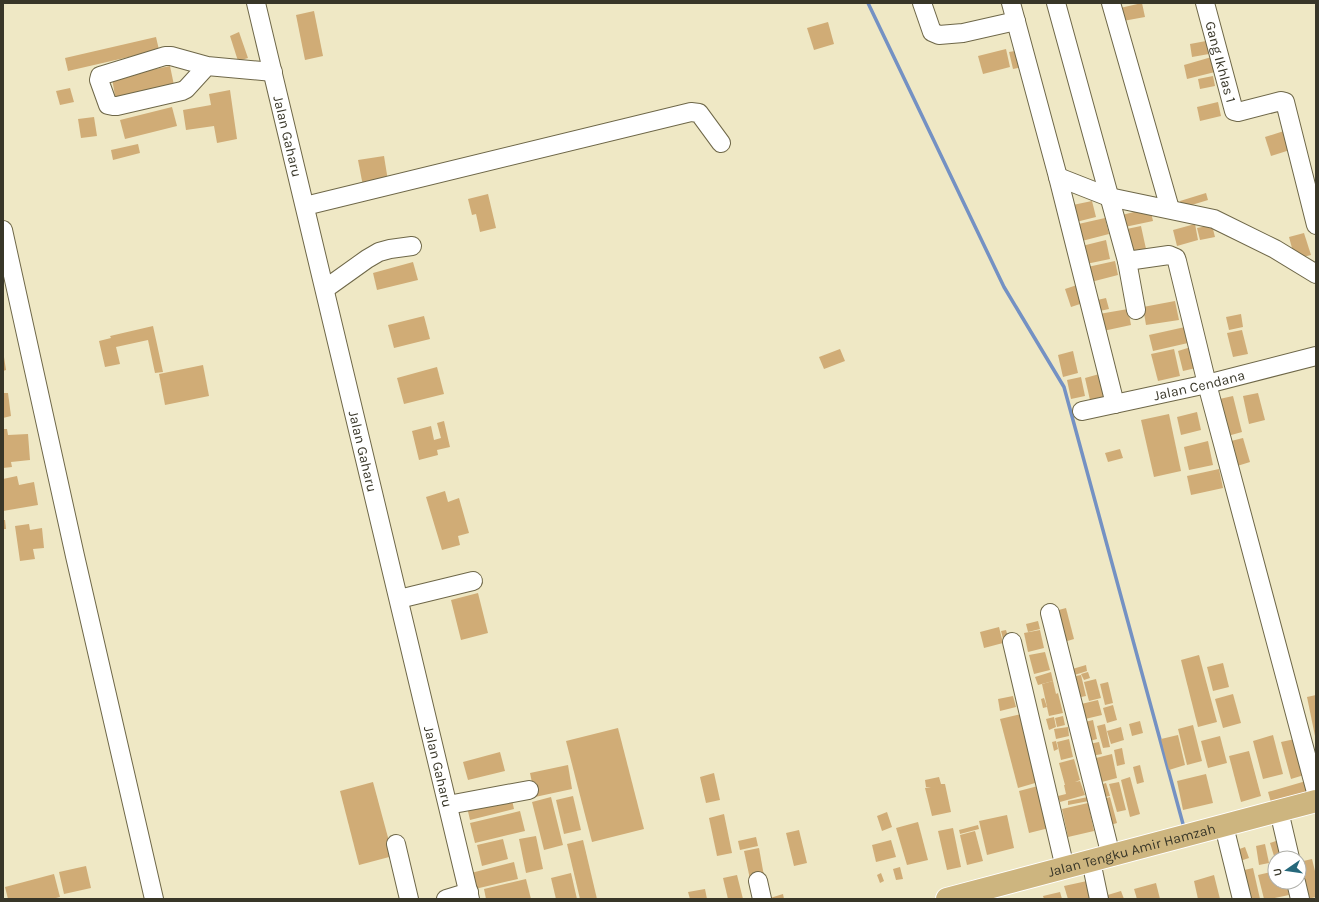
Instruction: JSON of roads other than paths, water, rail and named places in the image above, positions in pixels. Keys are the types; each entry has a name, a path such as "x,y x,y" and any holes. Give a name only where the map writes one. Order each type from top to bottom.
{"main road":[{"name":"Jalan Tengku Amir Hamzah","path":"947,899 988,894 1065,868 1316,801"}],"street":[{"name":"Jalan Gaharu","path":"256,3 470,895"},
{"path":"922,3 932,32 939,35 963,33 1016,21"},
{"path":"1011,3 1058,177 1115,404"},
{"path":"1056,3 1127,261 1136,310"},
{"path":"1111,3 1170,209"},
{"name":"Gang Ikhlas 1","path":"1205,3 1234,111 1238,112 1281,101 1285,102 1316,225"},
{"path":"207,66 186,89 182,91 117,106 108,105 99,80 100,76 165,56 172,56 207,66 273,72"},
{"path":"305,206 691,112 699,113 721,142"},
{"path":"1058,177 1109,197 1214,219 1274,249 1316,274"},
{"path":"3,230 75,556 154,899"},
{"path":"325,289 379,252 412,246"},
{"path":"1127,261 1170,255 1176,258 1207,384 1316,792"},
{"name":"Jalan Cendana","path":"1082,411 1207,384 1316,356"},
{"path":"399,598 473,581"},
{"path":"1050,613 1111,856"},
{"path":"1012,642 1065,868"},
{"path":"448,805 529,790"},
{"path":"1279,811 1288,850"},
{"path":"1224,826 1242,899"},
{"path":"396,844 409,899"},
{"path":"1091,861 1099,899"},
{"path":"758,881 762,899"},
{"path":"446,899 470,895"}],"waterway":[{"path":"868,3 1004,287 1064,387 1183,824"}]}
